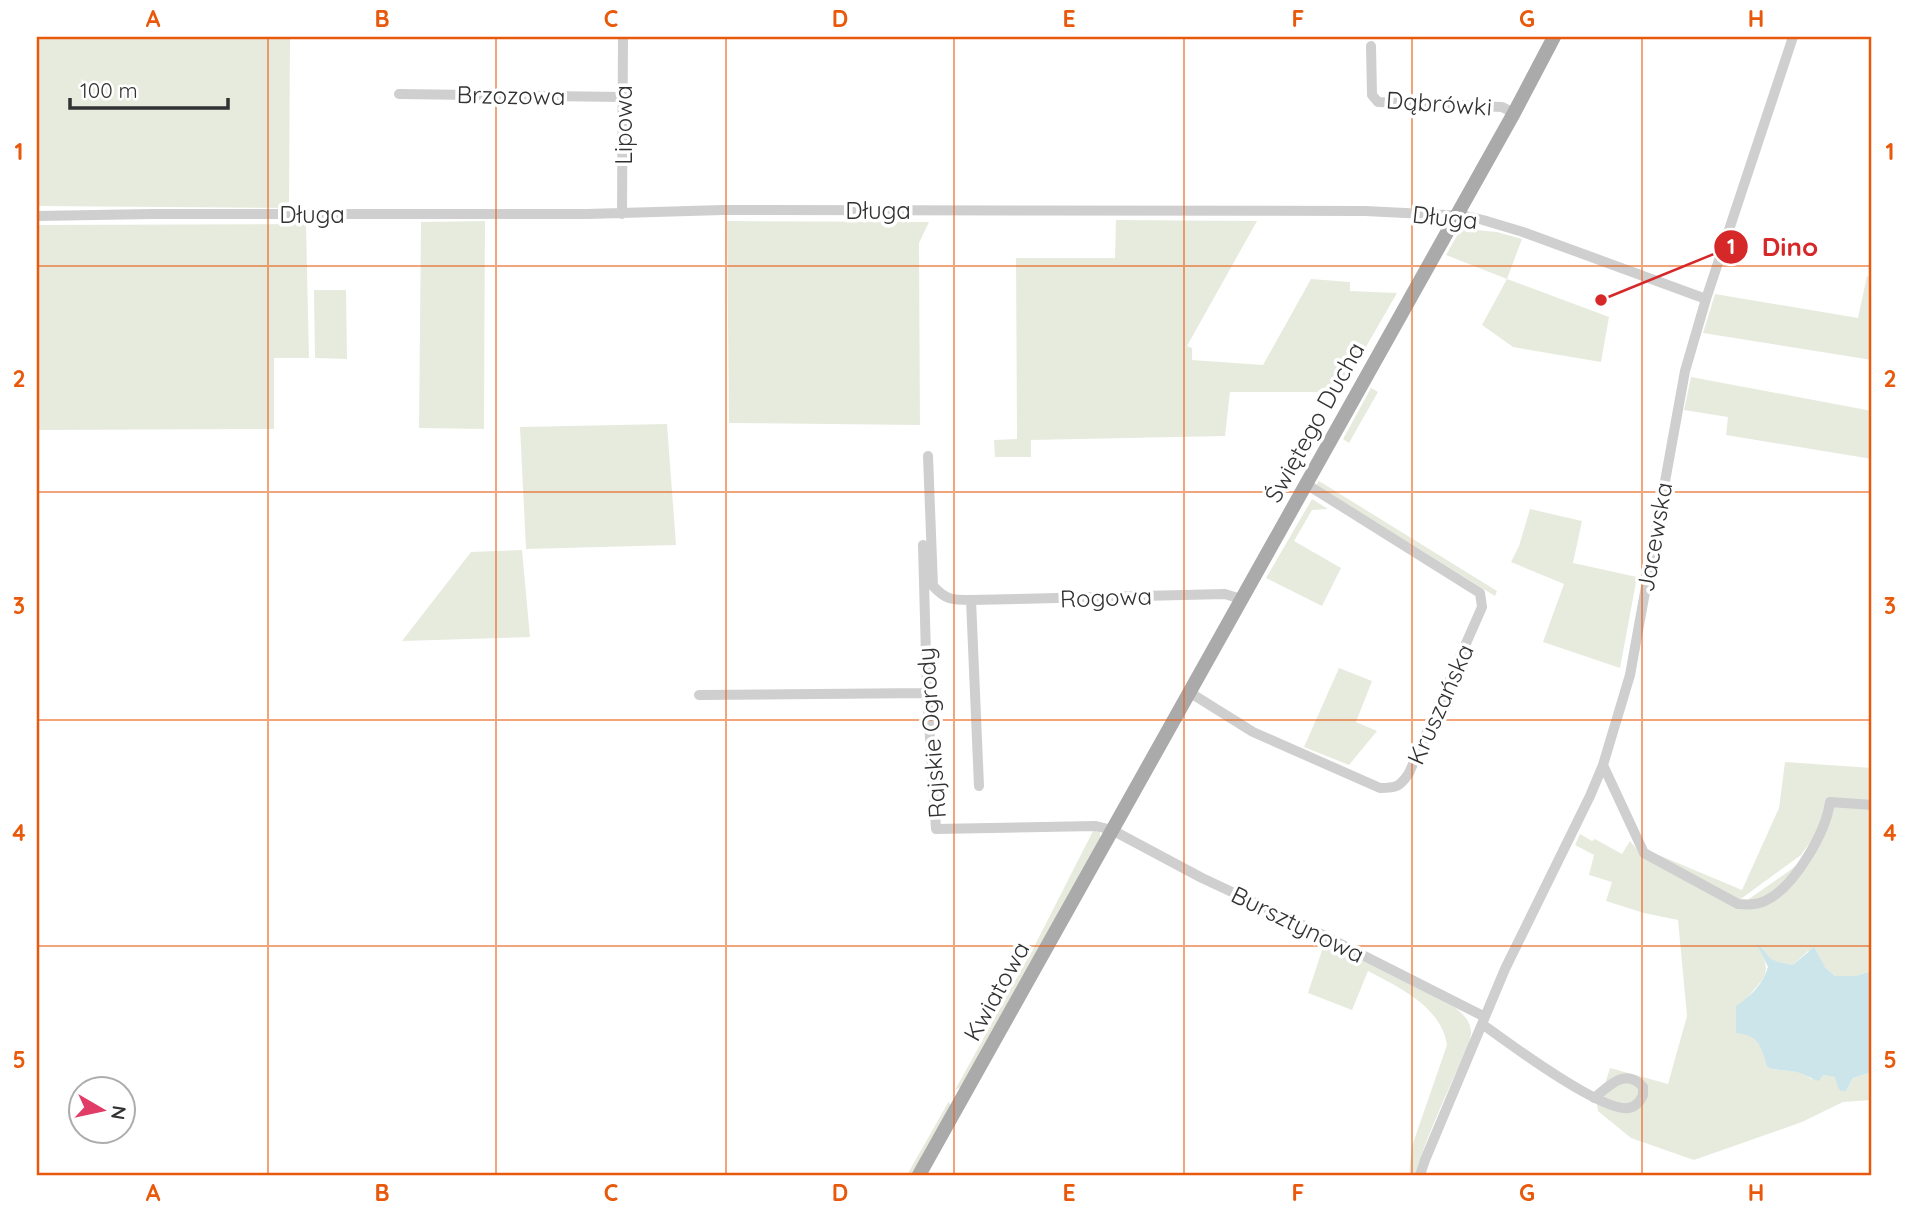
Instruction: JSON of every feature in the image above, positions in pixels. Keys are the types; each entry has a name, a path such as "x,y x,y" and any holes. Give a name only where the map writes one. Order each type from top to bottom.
{"main road":[{"name":"Świętego Ducha","path":"1112,830 1554,37"},
{"name":"Kwiatowa","path":"919,1175 1112,830"}],"street":[{"name":"Lipowa","path":"622,214 623,37"},
{"name":"Jacewska","path":"1420,1175 1505,969 1603,765 1630,675 1685,371 1706,299 1793,37"},
{"name":"Dąbrówki","path":"1371,46 1372,95 1378,102 1502,107 1514,113"},
{"name":"Brzozowa","path":"399,94 623,97"},
{"name":"Długa","path":"37,216 622,214 723,209 1365,211 1456,215 1523,232 1706,299"},
{"name":"Rogowa","path":"928,456 933,586 941,595 953,600 1212,594 1241,599"},
{"name":"Kruszańska","path":"1189,692 1253,732 1380,788 1401,785 1409,773 1482,607 1480,593 1306,484"},
{"name":"Rajskie Ogrody","path":"923,545 927,693 936,829 1096,827 1112,830"},
{"path":"971,600 979,786"},
{"path":"699,695 927,693"},
{"path":"1603,765 1644,853 1738,904 1753,905 1763,902 1775,896 1791,880 1816,840 1829,813 1830,802 1872,805"},
{"name":"Bursztynowa","path":"1112,830 1202,878 1309,928 1483,1020 1542,1066 1594,1098"}],"shaded area":[{"path":"37,37 290,37 289,208 37,206"},
{"path":"897,37 1181,37 897,38"},
{"path":"1116,220 1257,221 1187,346 1192,348 1192,360 1263,365 1311,279 1350,282 1350,291 1397,293 1340,392 1230,392 1225,436 1031,440 1031,457 995,457 994,440 1017,439 1016,258 1115,258"},
{"path":"485,221 484,429 419,428 421,222"},
{"path":"727,221 929,222 919,243 920,425 729,423"},
{"path":"306,224 309,358 274,358 274,429 37,430 37,225"},
{"path":"1466,229 1497,232 1522,239 1507,279 1446,255 1458,234"},
{"path":"1867,276 1872,277 1872,360 1703,333 1715,294 1858,318"},
{"path":"1507,279 1609,317 1601,362 1513,347 1482,325"},
{"path":"314,290 346,290 347,359 315,358"},
{"path":"1691,377 1872,411 1872,459 1726,435 1728,417 1684,410"},
{"path":"1371,388 1378,392 1349,443 1343,439"},
{"path":"667,424 676,545 526,549 520,427"},
{"path":"1319,481 1497,591 1495,596 1316,485"},
{"path":"1312,499 1328,509 1312,510 1294,541 1341,568 1322,606 1266,578"},
{"path":"1530,509 1582,521 1573,563 1637,577 1620,668 1543,642 1564,584 1511,562 1519,546"},
{"path":"522,550 530,637 402,641 471,552"},
{"path":"1339,668 1372,681 1356,722 1377,731 1349,765 1304,747"},
{"path":"1785,762 1872,768 1872,971 1855,976 1835,976 1808,951 1793,965 1771,959 1757,942 1766,972 1747,998 1750,1034 1761,1046 1767,1067 1773,1069 1801,1073 1811,1079 1823,1075 1836,1077 1838,1088 1846,1091 1853,1078 1872,1072 1872,1100 1843,1102 1802,1122 1694,1160 1631,1138 1598,1111 1595,1093 1604,1087 1610,1068 1668,1084 1687,1016 1678,920 1606,901 1612,882 1589,875 1594,855 1575,845 1580,834 1622,854 1630,841 1642,856 1739,906 1778,898 1822,840 1833,812 1824,812 1815,835 1801,855 1738,901 1649,851 1742,890 1779,808"},
{"path":"1094,829 1100,831 1100,839 963,1086 955,1090 1035,945"},
{"path":"1800,862 1791,876 1765,898 1746,901 1789,871"},
{"path":"1325,941 1454,1007 1470,1025 1471,1033 1466,1051 1432,1127 1415,1175 1409,1175 1412,1146 1447,1045 1443,1031 1436,1019 1416,999 1368,971 1352,1010 1308,993"},
{"path":"949,1101 951,1108 913,1175 907,1175"}],"water":[{"path":"1756,942 1770,958 1778,962 1793,965 1814,947 1825,967 1835,976 1855,976 1872,971 1872,1072 1853,1078 1846,1091 1841,1091 1835,1077 1823,1075 1819,1081 1797,1072 1767,1067 1758,1043 1750,1036 1736,1033 1736,1006 1756,989 1768,967"}],"place":[{"name":"Dino","path":"1601,300"}]}
